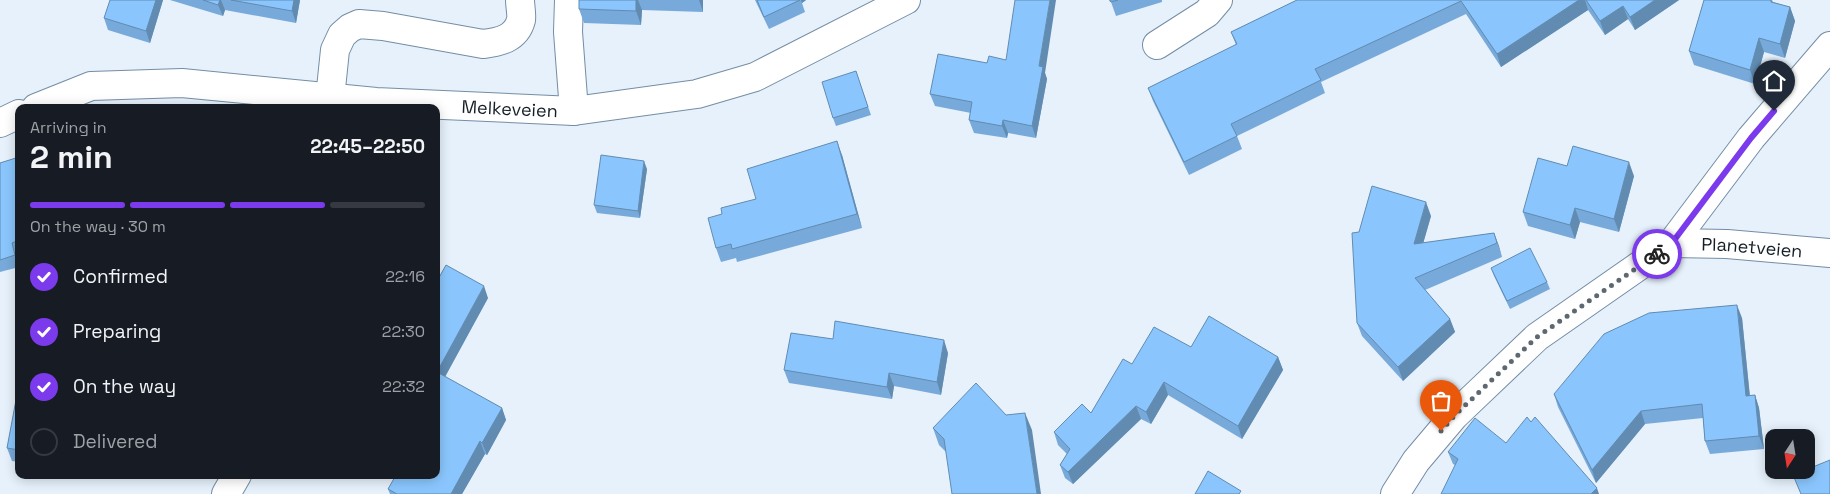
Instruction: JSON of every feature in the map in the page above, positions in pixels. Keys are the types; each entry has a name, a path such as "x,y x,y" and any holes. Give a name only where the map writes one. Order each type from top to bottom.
{"street":[{"path":"330,98 335,50 342,35 350,28 359,24 483,44 496,43 505,40 514,33 521,20 520,0"},
{"path":"569,0 568,32 574,111"},
{"name":"Melkeveien","path":"440,107 574,111 697,94 755,77 906,0"},
{"path":"1157,45 1207,13 1218,0"},
{"path":"1395,494 1416,461 1454,416 1537,337 1672,243 1751,138 1830,46"},
{"name":"Melkeveien","path":"46,104 91,86 182,83 330,98 369,104"},
{"path":"0,123 15,116"},
{"name":"Planetveien","path":"1672,243 1727,244 1830,253"},
{"path":"226,494 235,479"}],"building":[{"path":"110,0 156,0 146,31 104,18"},
{"path":"203,0 220,0 218,5"},
{"path":"231,0 294,0 292,11"},
{"path":"579,0 636,0 636,11 579,9"},
{"path":"757,0 800,0 764,17"},
{"path":"1015,0 1050,0 1039,66 1043,67 1032,126 1003,120 1002,126 969,120 972,102 930,94 938,54 987,63 989,56 1006,60"},
{"path":"1297,0 1579,0 1497,54 1461,1 1315,69 1321,80 1231,124 1237,136 1184,162 1148,88 1237,44 1231,32"},
{"path":"1586,0 1655,0 1630,17 1623,6 1600,21"},
{"path":"1704,0 1771,0 1771,2 1790,7 1780,44 1759,38 1750,70 1689,51"},
{"path":"856,71 868,107 833,118 822,82"},
{"path":"837,141 857,214 732,249 731,244 716,248 708,218 722,214 721,208 756,199 747,169"},
{"path":"1573,146 1629,162 1614,219 1575,208 1570,225 1523,212 1538,158 1567,166"},
{"path":"601,155 644,161 638,211 594,205"},
{"path":"15,158 15,242 12,243 15,255 0,260 0,163"},
{"path":"1372,186 1426,202 1414,244 1494,233 1497,243 1415,278 1450,319 1398,367 1357,323 1352,233 1359,232"},
{"path":"1530,248 1547,282 1507,301 1491,268"},
{"path":"446,265 484,286 440,367 440,276"},
{"path":"1737,305 1746,396 1755,395 1759,436 1705,441 1702,404 1641,411 1592,470 1554,394 1604,334 1649,313"},
{"path":"1209,316 1278,357 1238,426 1164,382 1146,412 1136,406 1068,472 1060,465 1070,449 1054,432 1082,404 1091,413 1123,359 1132,364 1154,327 1191,347"},
{"path":"835,321 944,340 937,382 889,373 887,387 784,370 791,333 833,339"},
{"path":"440,374 502,408 482,443 480,441 451,494 397,494 388,489 394,479 440,479"},
{"path":"976,383 1006,415 1025,413 1037,494 952,494 944,439 933,428"},
{"path":"15,405 15,449 7,448"},
{"path":"1527,417 1531,422 1535,417 1597,488 1591,494 1441,494 1458,459 1448,452 1475,418 1506,443"},
{"path":"1830,460 1830,494 1801,494 1795,479 1815,479 1815,466"},
{"path":"1208,471 1241,491 1239,494 1195,494"}],"way so far":[{"path":"1441,431 1454,416 1537,337 1657,254"}],"route":[{"path":"1657,254 1672,243 1751,138 1774,111"}]}
